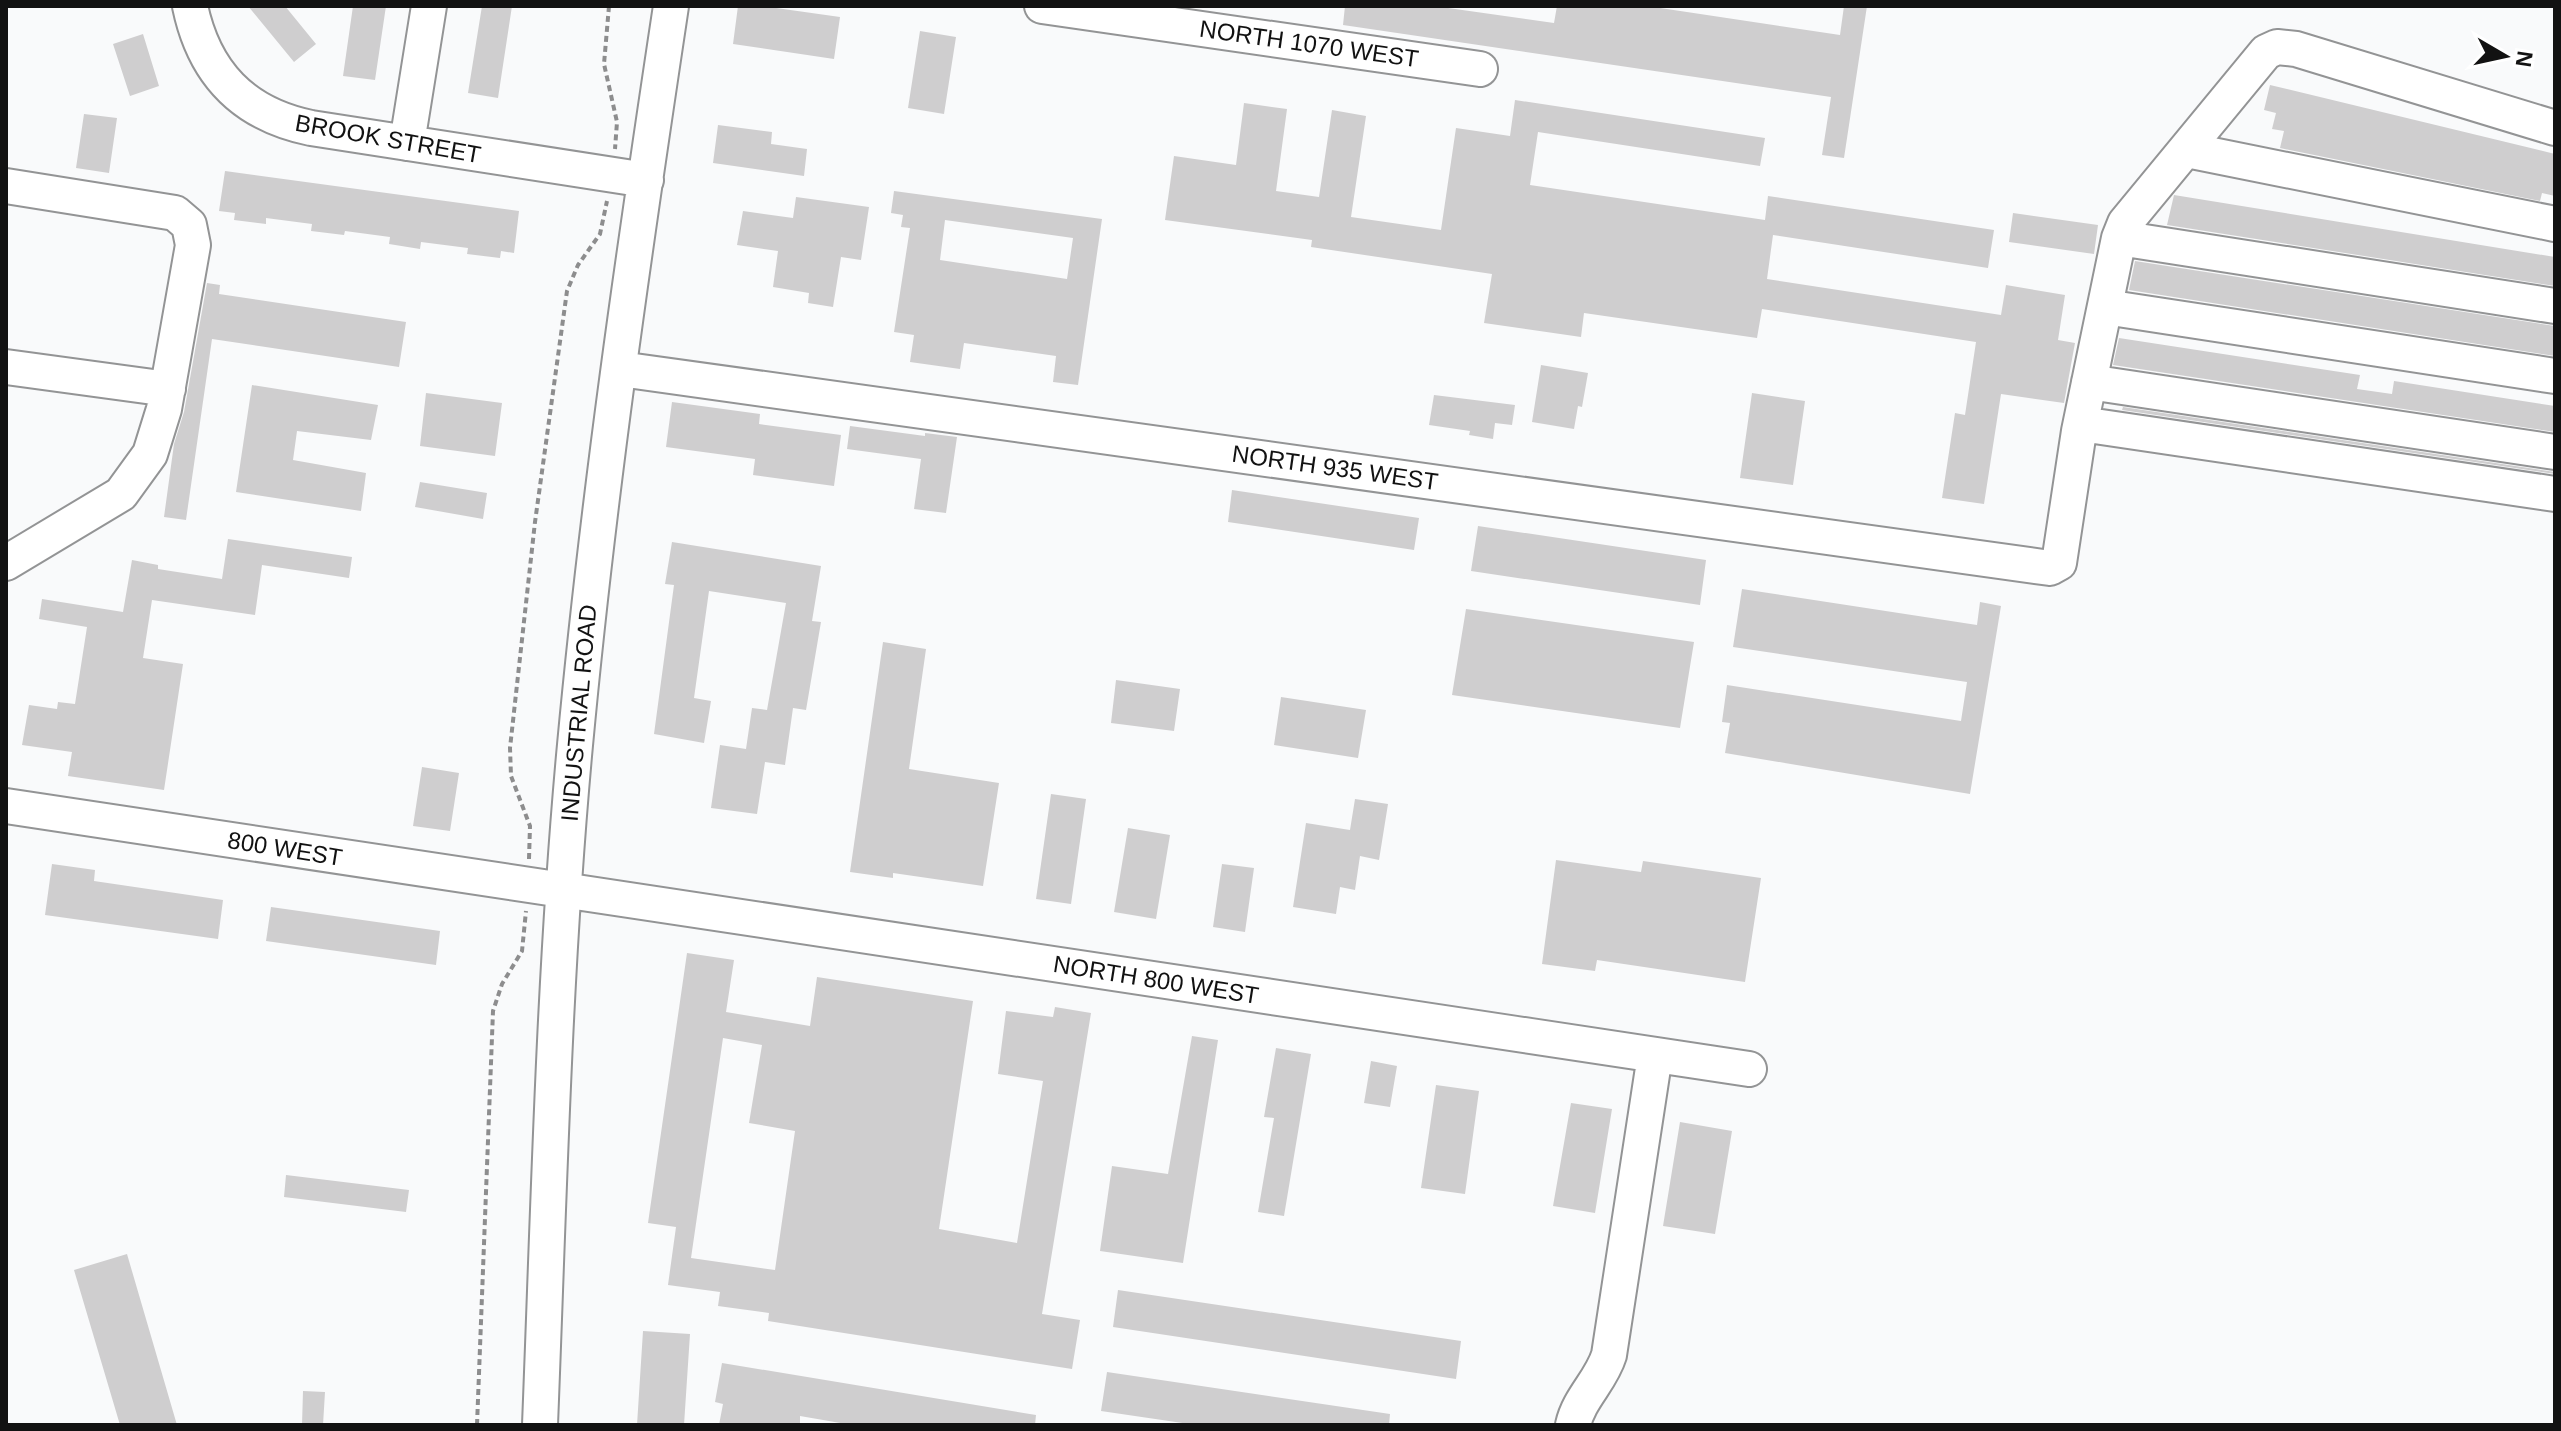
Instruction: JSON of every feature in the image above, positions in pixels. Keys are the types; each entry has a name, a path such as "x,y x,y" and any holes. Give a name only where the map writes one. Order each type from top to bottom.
{"street":[{"name":"BROOK STREET","path":"190,6 195,29 211,63 235,93 252,106 290,124 646,180"},
{"path":"407,143 429,6"},
{"name":"INDUSTRIAL ROAD","path":"540,1425 563,891 586,632 671,6"},
{"name":"NORTH 1070 WEST","path":"1042,6 1480,69"},
{"path":"2555,128 2296,49 2277,47 2266,52 2125,223 2119,238 2081,424 2555,494"},
{"path":"2187,150 2555,224"},
{"path":"6,186 175,213 189,225 193,245 168,389 150,454 121,494 6,563"},
{"path":"2119,238 2555,306"},
{"path":"2105,307 2555,376"},
{"path":"6,367 168,389"},
{"name":"NORTH 935 WEST","path":"620,369 2050,568 2059,563 2081,424"},
{"path":"2089,382 2555,452"},
{"name":"800 WEST","path":"6,806 563,891"},
{"name":"NORTH 800 WEST","path":"563,891 1749,1069"},
{"path":"1573,1425 1580,1406 1600,1377 1609,1355 1655,1055"}],"path":[{"path":"609,6 604,64 617,122 617,136"},
{"path":"530,846 530,826 515,791 510,762 524,611 567,291 578,265 600,234 606,208"},
{"path":"477,1425 493,1011 502,984 522,951 525,919"}],"building":[{"path":"248,6 285,6 316,44 294,62"},
{"path":"353,6 386,6 375,80 343,76"},
{"path":"482,6 512,6 498,98 468,93"},
{"path":"738,6 762,6 840,17 834,59 733,44"},
{"path":"1345,6 1434,6 1554,23 1557,6 1647,6 1840,35 1844,6 1867,6 1844,158 1822,155 1831,97 1343,25"},
{"path":"920,31 956,37 944,114 908,108"},
{"path":"143,34 159,86 130,96 113,44"},
{"path":"2270,85 2555,154 2555,196 2542,193 2540,201 2280,148 2284,131 2272,129 2276,113 2264,110"},
{"path":"1515,100 1765,138 1760,166 1538,132 1530,185 1765,220 1768,196 1994,230 1988,268 1773,235 1767,279 2001,315 2006,285 2065,295 2058,340 2075,343 2064,403 2001,394 1984,504 1942,498 1955,413 1965,415 1976,342 1762,309 1757,338 1584,313 1581,337 1484,323 1492,274 1311,247 1312,240 1165,220 1174,156 1236,165 1244,103 1287,109 1276,191 1319,197 1332,110 1366,116 1351,217 1441,230 1456,128 1510,136"},
{"path":"84,114 117,118 109,173 76,168"},
{"path":"718,125 772,132 771,144 807,149 804,176 713,163"},
{"path":"225,171 519,211 514,253 501,251 500,258 467,254 468,248 421,242 420,249 389,244 390,237 345,231 344,235 311,231 312,224 266,218 266,224 234,220 235,213 219,211"},
{"path":"894,191 1102,219 1078,385 1053,382 1056,356 964,343 960,369 910,362 914,335 894,332 910,228 901,227 903,215 891,213","holes":["945,220 1073,238 1067,279 940,260"]},
{"path":"2174,195 2555,257 2555,286 2167,225"},
{"path":"796,197 869,207 861,260 841,257 833,307 808,303 809,293 773,287 778,251 737,245 743,211 793,218"},
{"path":"2013,213 2098,225 2094,254 2009,242"},
{"path":"2135,261 2555,326 2555,356 2129,290"},
{"path":"207,283 220,285 219,294 406,322 399,367 212,339 186,520 164,517 174,444 184,412"},
{"path":"2119,338 2360,375 2357,389 2392,394 2394,381 2555,406 2555,432 2113,365"},
{"path":"1541,365 1588,373 1582,407 1578,406 1574,429 1532,422"},
{"path":"252,385 378,405 371,440 297,431 293,460 366,473 361,511 236,492"},
{"path":"426,393 502,403 495,456 420,446"},
{"path":"1752,393 1805,401 1793,485 1740,478"},
{"path":"1434,395 1515,405 1512,425 1495,423 1493,439 1469,435 1470,431 1429,425"},
{"path":"672,402 760,414 759,424 841,435 834,486 753,475 755,459 666,447"},
{"path":"2123,407 2555,472 2555,474 2122,410"},
{"path":"850,426 957,437 946,513 914,509 921,459 847,449"},
{"path":"420,482 487,493 483,519 415,507"},
{"path":"1232,490 1419,518 1414,550 1228,522"},
{"path":"1478,526 1706,560 1700,605 1471,571"},
{"path":"228,539 352,557 349,578 262,565 255,615 152,600 143,658 183,664 164,790 68,776 72,752 22,745 29,705 57,709 58,702 75,704 87,627 39,619 42,599 123,612 132,560 158,565 158,569 222,579"},
{"path":"672,542 821,566 812,621 821,622 806,710 793,708 785,765 765,762 757,814 711,808 720,745 746,749 752,708 767,710 786,603 709,591 694,698 711,701 704,743 654,734 674,585 665,584"},
{"path":"1742,589 1977,625 1980,602 2001,606 1970,794 1725,753 1730,723 1722,722 1727,685 1961,721 1967,682 1733,647"},
{"path":"1466,609 1694,642 1680,728 1452,695"},
{"path":"883,642 926,649 909,769 999,783 983,886 893,873 893,878 850,872"},
{"path":"1116,680 1180,689 1174,731 1111,723"},
{"path":"1281,697 1366,710 1358,758 1274,745"},
{"path":"422,767 459,773 450,831 413,826"},
{"path":"1051,794 1086,799 1071,904 1036,899"},
{"path":"1355,799 1388,804 1379,860 1360,856 1355,890 1340,887 1336,914 1293,907 1306,823 1350,830"},
{"path":"1128,828 1170,835 1156,919 1114,912"},
{"path":"1556,860 1641,872 1643,861 1761,878 1745,982 1597,960 1595,971 1542,964"},
{"path":"52,864 95,870 94,881 223,900 218,939 45,915"},
{"path":"1222,864 1254,868 1245,932 1213,927"},
{"path":"271,907 440,931 436,965 266,941"},
{"path":"687,953 734,960 726,1012 810,1026 817,977 973,1001 939,1229 1017,1243 1043,1081 998,1074 1006,1011 1053,1017 1055,1007 1091,1013 1042,1314 1080,1320 1072,1369 768,1321 769,1313 718,1306 720,1292 668,1285 676,1227 648,1223","holes":["723,1038 762,1045 749,1123 795,1131 775,1270 691,1258"]},
{"path":"1192,1036 1218,1040 1183,1263 1100,1251 1112,1166 1168,1174"},
{"path":"1276,1048 1311,1054 1284,1216 1258,1212 1274,1118 1264,1117"},
{"path":"1371,1061 1397,1066 1390,1107 1364,1103"},
{"path":"1436,1085 1479,1091 1465,1194 1421,1188"},
{"path":"1571,1103 1612,1109 1595,1213 1553,1206"},
{"path":"1680,1122 1732,1131 1715,1234 1663,1226"},
{"path":"286,1175 409,1190 406,1212 284,1197"},
{"path":"127,1254 177,1425 120,1425 74,1270"},
{"path":"1118,1290 1461,1341 1456,1379 1113,1327"},
{"path":"643,1331 690,1334 684,1425 637,1425"},
{"path":"722,1363 1036,1415 1035,1425 852,1425 800,1416 800,1425 719,1425 723,1404 715,1402"},
{"path":"1107,1372 1390,1414 1389,1425 1196,1425 1101,1411"},
{"path":"303,1391 325,1392 323,1425 302,1425"}]}
